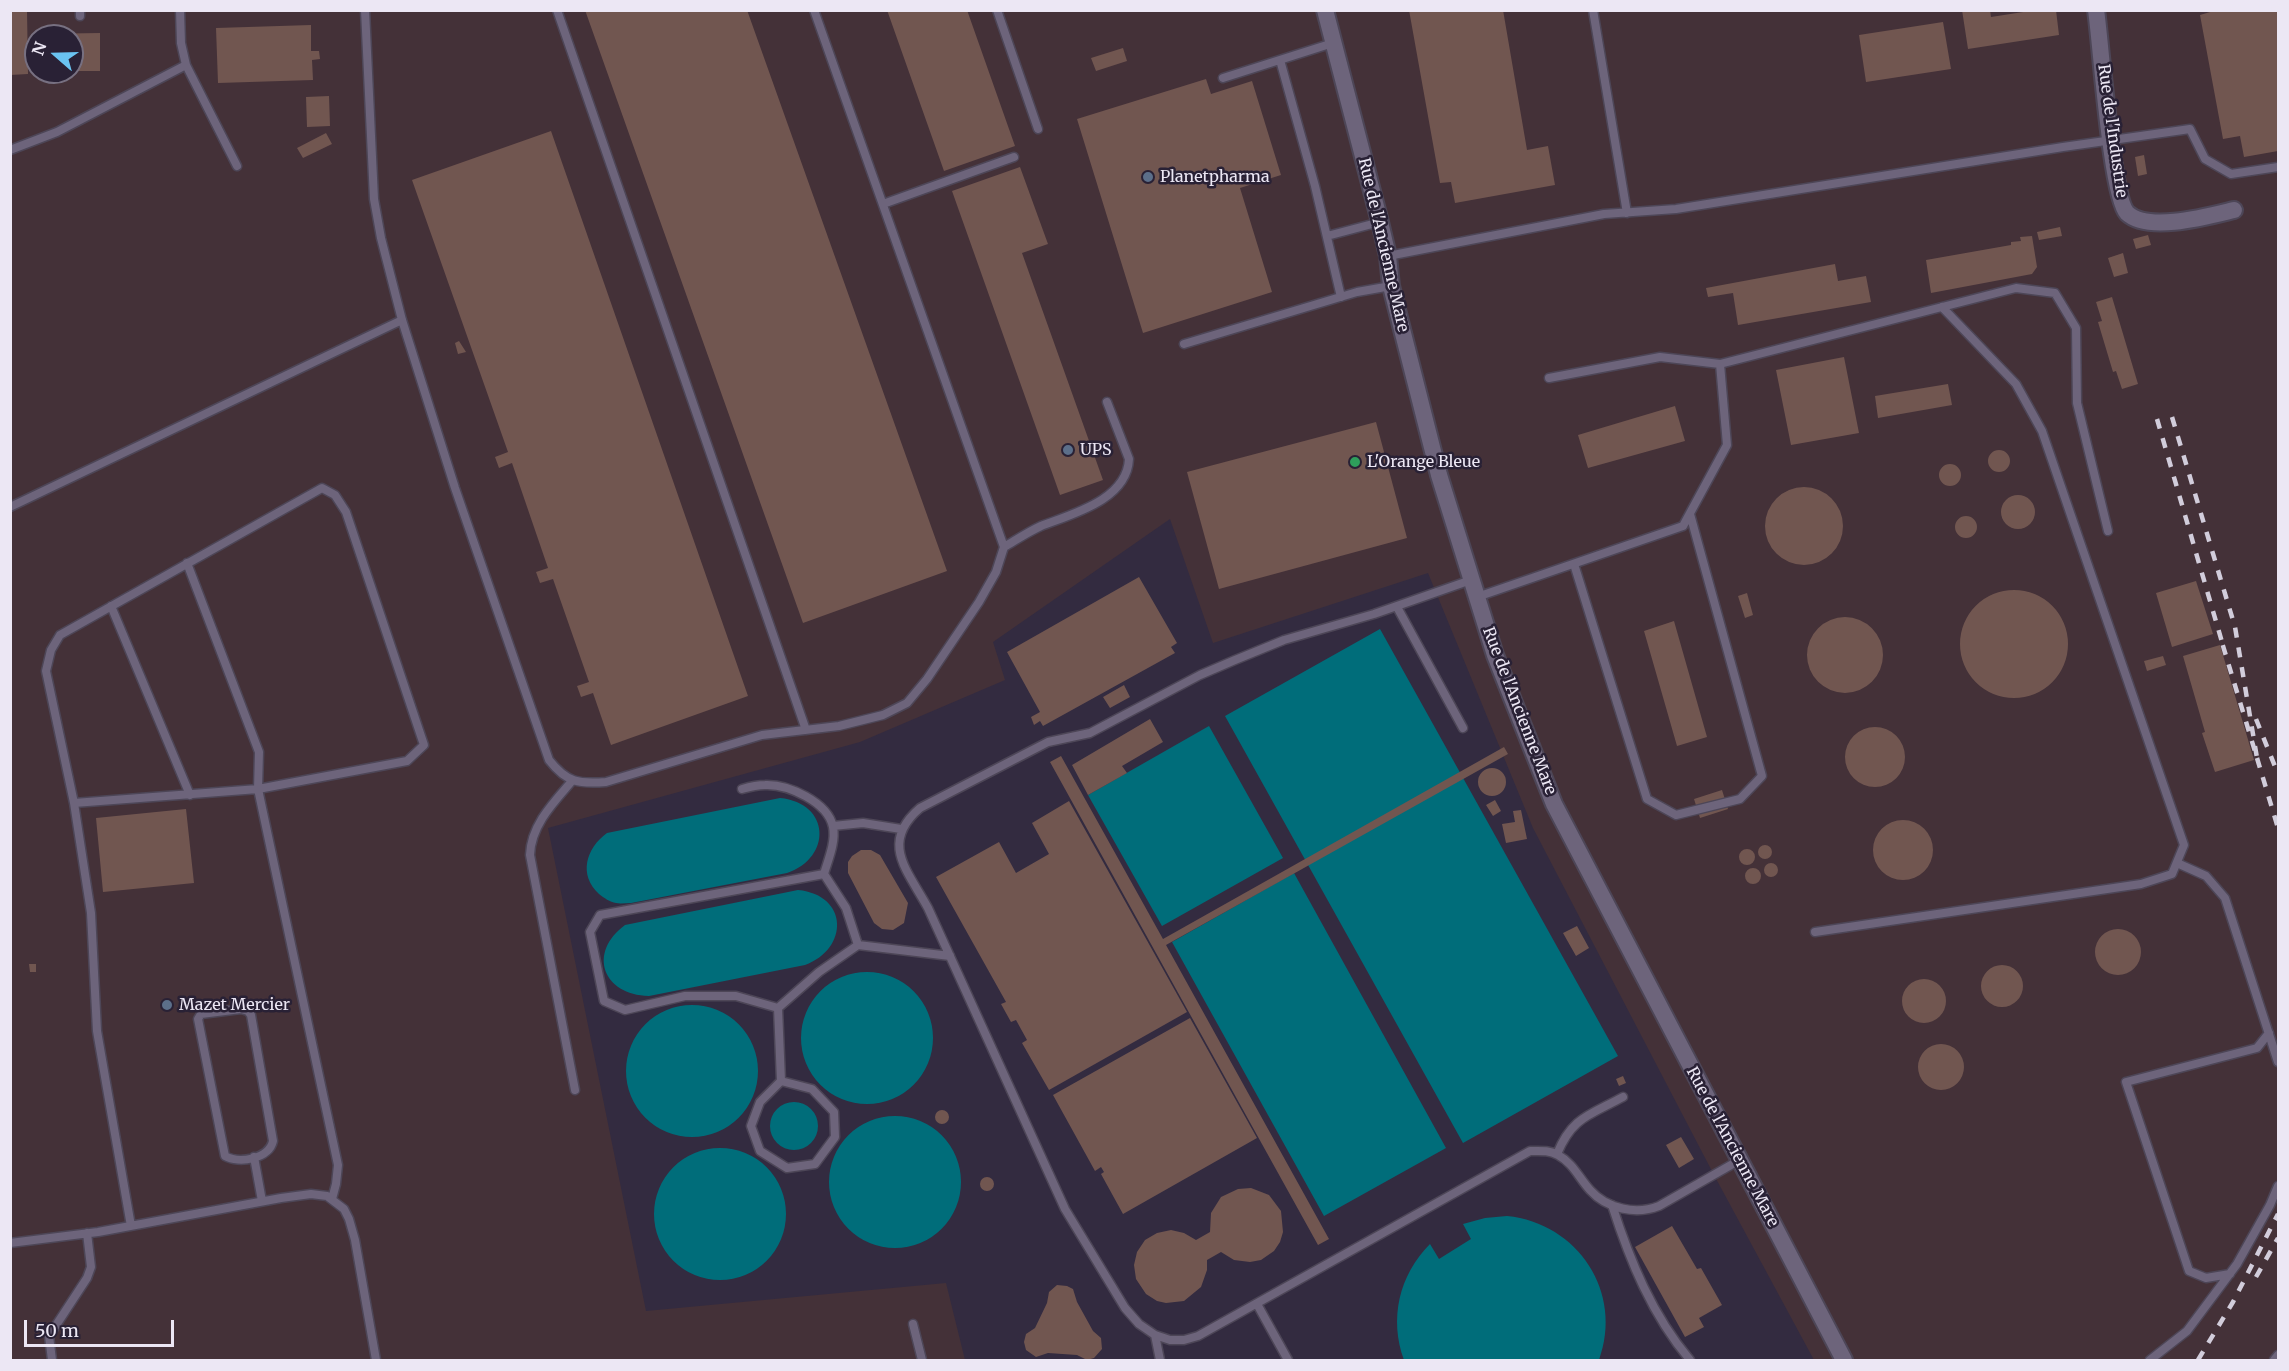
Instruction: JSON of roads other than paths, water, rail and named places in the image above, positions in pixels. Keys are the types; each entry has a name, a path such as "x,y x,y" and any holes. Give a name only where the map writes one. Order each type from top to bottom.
{"street":[{"name":"Rue de l'Ancienne Mare","path":"1325,10 1380,222 1388,256 1391,285 1439,475 1495,655 1554,804 1838,1359"},
{"name":"Rue de l'Industrie","path":"2096,10 2110,141 2120,199 2127,212 2139,219 2162,222 2189,220 2234,210"}],"lane":[{"path":"180,10 181,43 186,65 237,166"},
{"path":"365,10 374,199 381,238 402,320 455,488 549,760 558,772 572,781 586,783 606,782 762,735 839,726 883,716 907,703 927,679 979,602 996,572 1004,547 814,10"},
{"path":"557,10 806,730"},
{"path":"997,10 1038,129"},
{"path":"1593,10 1627,213"},
{"path":"1223,78 1333,43"},
{"path":"1280,60 1315,186 1341,297"},
{"path":"10,150 57,132 186,65"},
{"path":"1388,256 1604,214 1676,209 2190,129 2205,159 2232,174 2278,167"},
{"path":"883,204 1014,157"},
{"path":"1327,236 1380,222"},
{"path":"1184,344 1341,297 1391,285"},
{"path":"1549,378 1660,357 1720,364 2016,288 2055,293 2076,328 2077,403 2108,531"},
{"path":"1815,932 2141,884 2172,874 2184,845 2042,431 2016,384 1942,307"},
{"path":"10,507 402,320"},
{"path":"1477,597 1683,526 1727,445 1720,364"},
{"path":"1004,547 1040,527 1066,519 1092,506 1111,492 1124,478 1129,459 1107,402"},
{"path":"74,803 258,789 407,761 424,745 346,512 335,495 322,488 60,635 51,650 46,671 74,803 91,913 97,1031 131,1226"},
{"path":"1574,564 1647,799 1676,814 1740,799 1762,776 1690,514"},
{"path":"187,563 259,752 258,789 338,1165 332,1199"},
{"path":"1471,580 1397,607 1284,640 1200,675 1090,733 1048,742 920,808 909,817 902,829 898,844 902,861 928,908 1065,1209 1125,1308 1139,1324 1155,1335 1170,1340 1191,1338 1257,1304 1530,1151 1557,1154 1570,1163 1589,1190 1600,1200 1630,1210 1648,1210 1738,1161"},
{"path":"111,606 190,795"},
{"path":"1397,607 1463,728"},
{"path":"572,781 548,810 534,834 530,843 530,855 575,1090"},
{"path":"741,789 766,784 802,793 820,807 833,826 832,850 824,873"},
{"path":"833,826 863,823 902,829"},
{"path":"2176,863 2206,876 2225,898 2278,1062"},
{"path":"824,873 846,908 858,945"},
{"path":"778,1008 736,996 685,996 625,1010 604,1001 590,932 600,915 824,873"},
{"path":"778,1008 819,972 858,945 950,956"},
{"path":"778,1008 781,1081 760,1102 751,1126 760,1151 787,1168 815,1164 835,1137 834,1112 812,1089 781,1081"},
{"path":"241,1009 248,1011 251,1016 273,1142 272,1148 267,1153 254,1157 236,1160 225,1156 198,1019 201,1014 241,1009"},
{"path":"2230,1274 2206,1278 2189,1271 2126,1082 2257,1048 2269,1034"},
{"path":"1557,1154 1564,1136 1571,1127 1623,1097"},
{"path":"254,1157 261,1201"},
{"path":"2150,1360 2187,1331 2230,1274 2270,1206 2278,1186"},
{"path":"10,1243 131,1226 261,1201 311,1194 327,1196 344,1209 355,1240 376,1360"},
{"path":"1612,1205 1638,1279 1674,1340 1690,1360"},
{"path":"52,1360 49,1336 87,1278 91,1267 87,1233"},
{"path":"1257,1304 1288,1360"},
{"path":"913,1324 921,1360"},
{"path":"1155,1335 1160,1360"},
{"path":"2274,1360 2278,1355"}],"water":[{"path":"1380,629 1618,1056 1463,1143 1225,716"},
{"path":"1209,726 1283,858 1162,926 1088,795"},
{"path":"780,798 797,802 809,810 820,832 818,844 812,856 802,866 787,873 631,903 612,902 592,887 588,879 587,862 590,854 594,846 607,833"},
{"path":"1294,873 1446,1148 1324,1216 1172,942"},
{"path":"798,890 815,894 827,902 834,912 837,923 836,936 830,947 805,965 649,996 633,994 620,988 611,980 606,971 604,960 606,948 613,936 625,925"},
{"path":"867,972 892,977 913,992 928,1013 933,1038 928,1063 913,1084 892,1099 867,1104 842,1099 821,1084 806,1063 801,1038 806,1013 821,992 842,977"},
{"path":"692,1005 717,1010 738,1025 753,1046 758,1071 753,1096 738,1117 717,1132 692,1137 667,1132 646,1117 631,1096 626,1071 631,1046 646,1025 667,1010"},
{"path":"794,1102 811,1109 818,1126 811,1143 794,1150 777,1143 770,1126 777,1109"},
{"path":"895,1116 920,1121 941,1136 956,1157 961,1182 956,1207 941,1228 920,1243 895,1248 870,1243 849,1228 834,1207 829,1182 834,1157 849,1136 870,1121"},
{"path":"720,1148 745,1153 766,1168 781,1189 786,1214 781,1239 766,1260 745,1275 720,1280 695,1275 674,1260 659,1239 654,1214 659,1189 674,1168 695,1153"},
{"path":"1507,1216 1532,1221 1555,1232 1574,1247 1589,1266 1600,1287 1605,1310 1605,1335 1599,1360 1404,1360 1397,1329 1397,1313 1404,1284 1419,1256 1430,1244 1439,1259 1471,1239 1463,1224 1485,1218"}],"railway":[{"path":"2172,417 2235,627 2257,758 2220,636"},
{"path":"2157,419 2222,642"},
{"path":"2256,719 2278,774"},
{"path":"2257,758 2278,828"},
{"path":"2198,1360 2233,1302 2278,1214"},
{"path":"2256,1277 2278,1238"}],"place":[{"name":"Planetpharma","path":"1148,177"},
{"name":"UPS","path":"1068,450"},
{"name":"L'Orange Bleue","path":"1355,462"},
{"name":"Mazet Mercier","path":"167,1005"}]}
